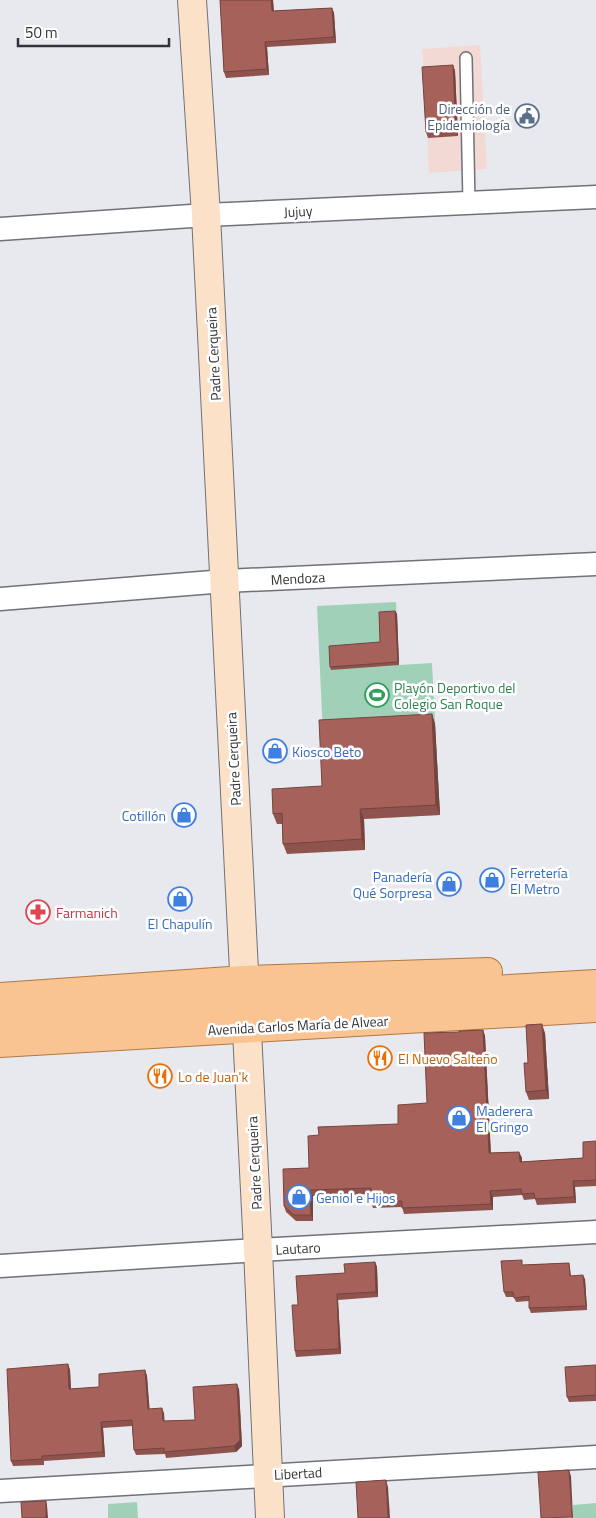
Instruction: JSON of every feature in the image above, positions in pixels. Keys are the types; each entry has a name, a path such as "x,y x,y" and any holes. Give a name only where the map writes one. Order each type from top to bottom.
{"main road":[{"name":"Avenida Carlos María de Alvear","path":"0,1043 246,1004 596,968"},
{"name":"Avenida Carlos María de Alvear","path":"0,1018 596,984"},
{"name":"Avenida Carlos María de Alvear","path":"0,997 246,1004 596,1008"}],"street":[{"name":"Padre Cerqueira","path":"192,0 206,215 270,1518"},
{"name":"Jujuy","path":"0,229 206,215 596,197"},
{"name":"Mendoza","path":"0,599 224,581 596,564"},
{"name":"Lautaro","path":"0,1266 596,1232"},
{"name":"Libertad","path":"0,1491 596,1457"}],"lane":[{"path":"466,58 469,203"}],"shaded area":[{"path":"480,45 487,169 429,173 422,49"}],"green space":[{"name":"Playón Deportivo del Colegio San Roque","path":"396,602 399,665 432,663 440,815 327,821 317,606"},
{"path":"137,1502 138,1518 108,1518 108,1504"},
{"path":"596,1503 596,1518 573,1518 573,1505"}],"building":[{"path":"220,0 271,0 272,11 332,8 334,37 265,42 267,69 224,72"},
{"path":"453,65 456,130 426,132 422,67"},
{"path":"395,611 398,662 330,667 329,646 380,642 379,612"},
{"path":"432,714 436,805 360,809 362,839 283,844 282,813 273,814 272,789 322,786 319,720"},
{"path":"542,1024 546,1090 526,1092 524,1063 528,1063 526,1025"},
{"path":"483,1030 489,1153 519,1152 520,1162 583,1158 583,1142 596,1141 596,1180 573,1181 574,1197 535,1199 534,1193 522,1194 521,1189 490,1191 491,1204 402,1208 402,1201 371,1202 371,1188 310,1190 311,1215 294,1215 284,1206 283,1169 309,1168 308,1136 319,1135 318,1127 398,1124 398,1105 427,1103 424,1033"},
{"path":"522,1260 522,1265 569,1263 570,1276 583,1275 586,1306 529,1308 529,1296 514,1298 513,1292 504,1292 501,1261"},
{"path":"375,1262 376,1292 337,1294 339,1349 295,1351 292,1305 298,1305 296,1276 345,1273 344,1264"},
{"path":"68,1364 69,1389 99,1387 99,1374 145,1370 148,1409 162,1408 163,1421 195,1420 193,1387 237,1384 240,1440 234,1446 164,1452 164,1448 134,1450 132,1420 101,1422 103,1452 42,1456 42,1459 11,1461 7,1369"},
{"path":"596,1365 596,1395 567,1397 565,1367"},
{"path":"569,1470 572,1517 541,1518 538,1472"},
{"path":"386,1480 388,1518 358,1518 356,1482"},
{"path":"46,1501 46,1518 22,1518 21,1502"}],"place":[{"name":"Dirección de Epidemiología","path":"527,116"},
{"name":"Playón Deportivo del Colegio San Roque","path":"377,695"},
{"name":"Kiosco Beto","path":"275,751"},
{"name":"Cotillón","path":"184,815"},
{"name":"Ferretería El Metro","path":"492,880"},
{"name":"Panadería Qué Sorpresa","path":"449,884"},
{"name":"El Chapulín","path":"180,899"},
{"name":"Farmanich","path":"38,912"},
{"name":"El Nuevo Salteño","path":"380,1058"},
{"name":"Lo de Juan'k","path":"160,1076"},
{"name":"Maderera El Gringo","path":"459,1118"},
{"name":"Geniol e Hijos","path":"299,1197"}]}
